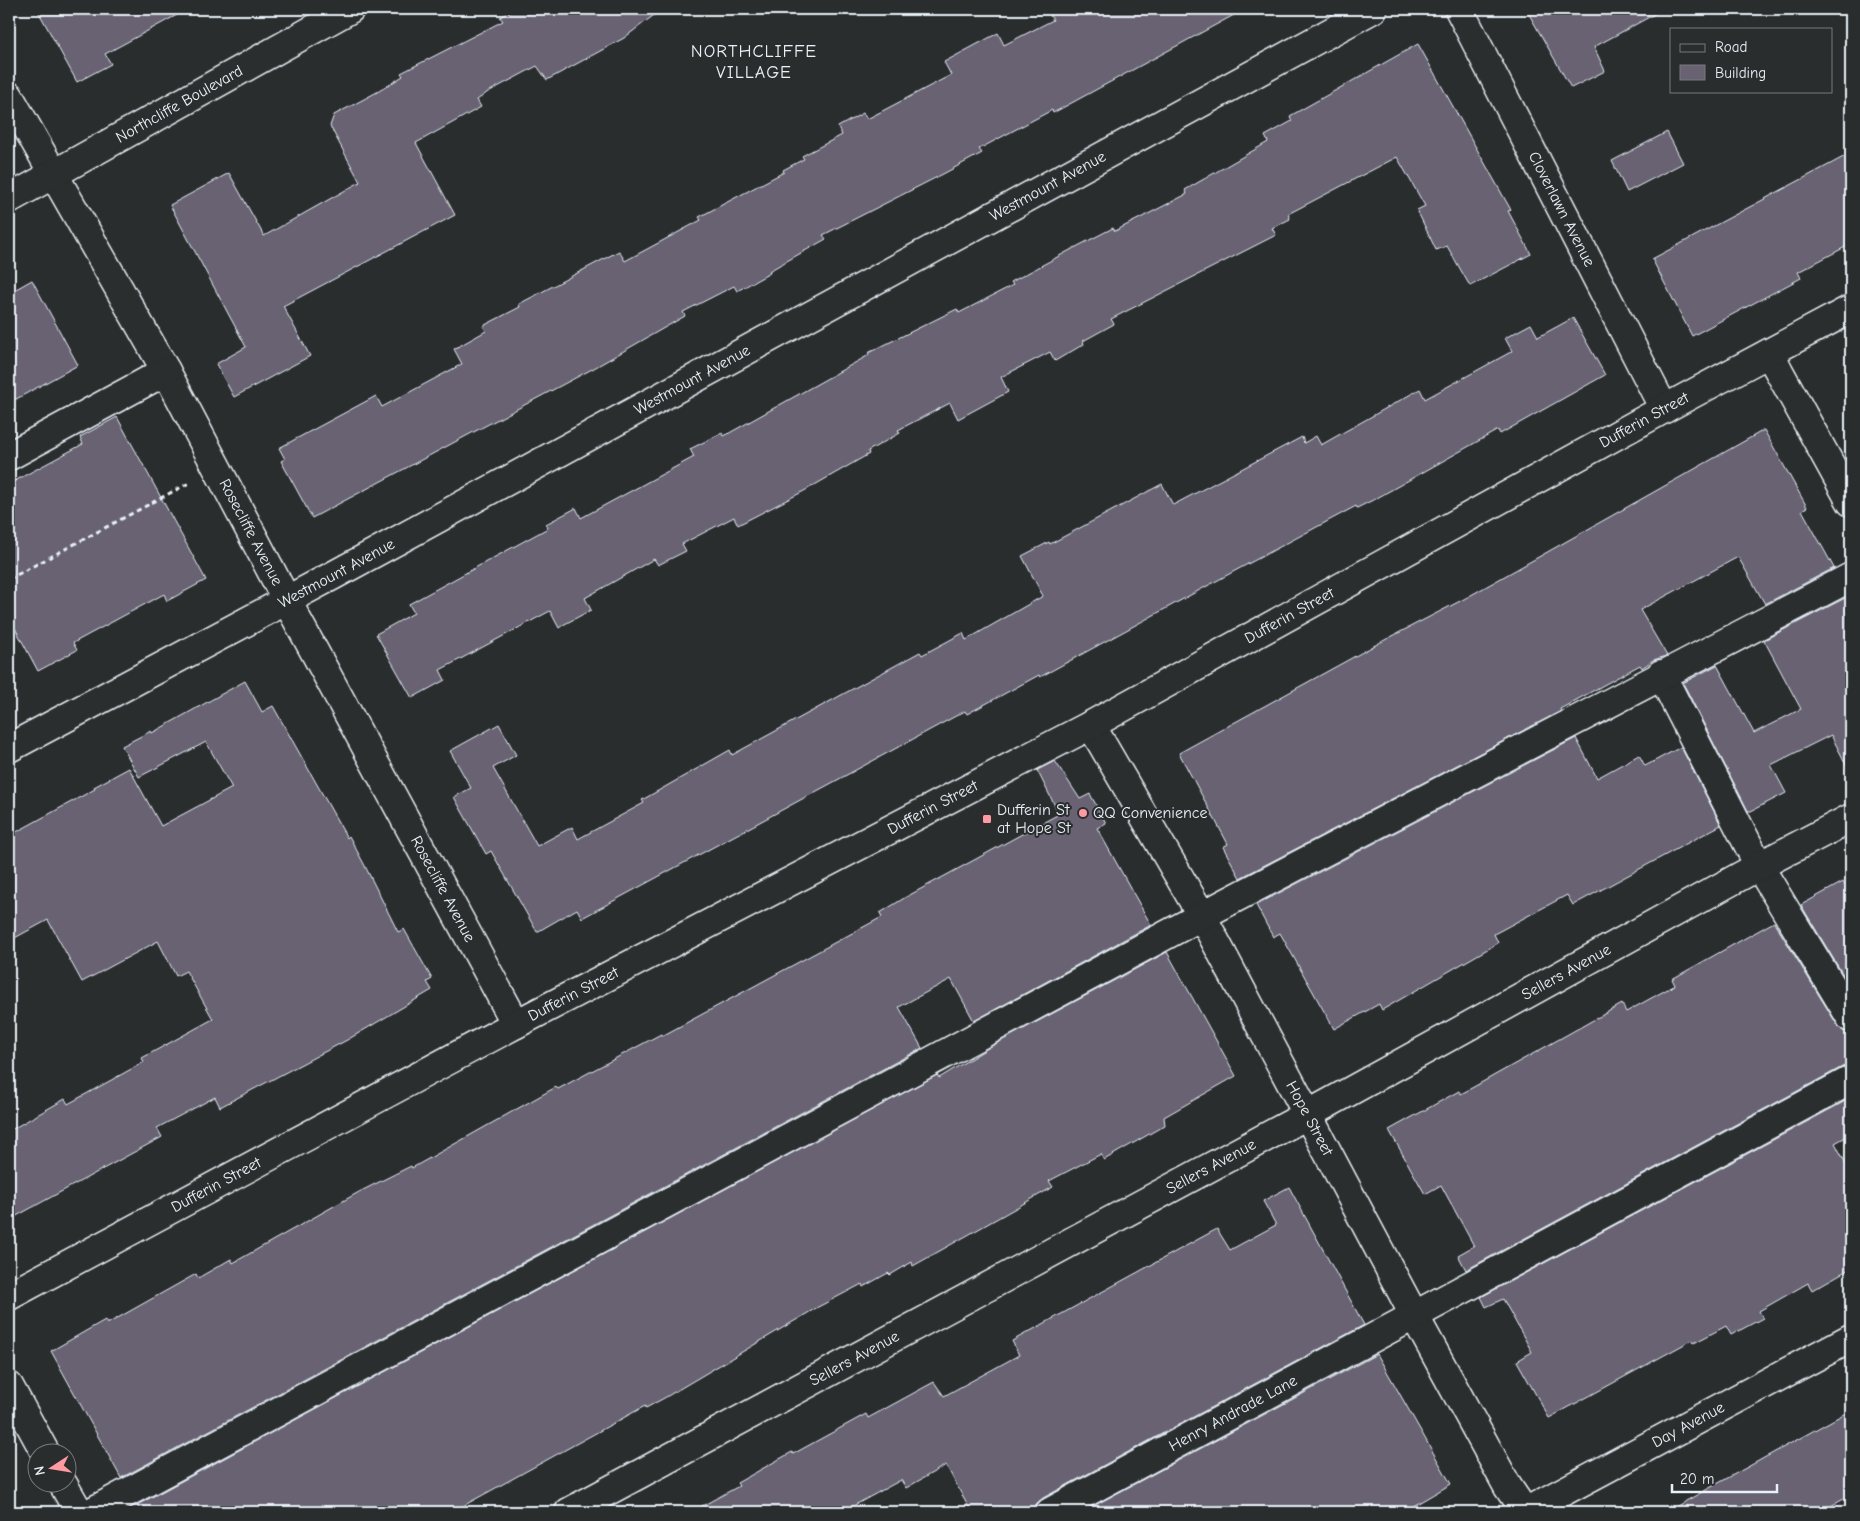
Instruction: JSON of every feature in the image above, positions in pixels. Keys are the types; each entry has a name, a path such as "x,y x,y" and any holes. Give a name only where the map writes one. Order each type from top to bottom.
{"street":[{"name":"Northcliffe Boulevard","path":"9,199 350,9"},
{"name":"Westmount Avenue","path":"9,748 287,600 1373,9"},
{"name":"Cloverlawn Avenue","path":"1459,9 1664,409"},
{"name":"Rosecliffe Avenue","path":"9,96 166,371 287,600 516,1024"},
{"name":"Dufferin Street","path":"9,1296 516,1024 1091,725 1664,409 1851,309"},
{"path":"1769,353 1851,502"},
{"path":"9,456 166,371"},
{"path":"91,1512 1202,916 1661,674 1851,577"},
{"path":"1661,674 1759,866 1851,1018"},
{"name":"Hope Street","path":"1091,725 1202,916 1414,1315 1508,1487 1525,1512"},
{"name":"Sellers Avenue","path":"569,1512 1307,1115 1759,866 1851,818"},
{"name":"Henry Andrade Lane","path":"1050,1512 1851,1080"},
{"name":"Day Avenue","path":"1525,1512 1851,1338"},
{"path":"9,1386 41,1444"},
{"path":"69,1494 79,1512"}],"path":[{"path":"9,579 194,481"}],"building":[{"path":"37,9 188,9 105,54 111,64 77,82"},
{"path":"515,9 662,9 624,38 547,80 537,66 488,92 477,100 481,107 416,143 455,215 283,306 310,356 234,397 216,364 246,347 170,205 229,173 264,236 360,182 330,126 334,115 403,76 401,73 503,21 500,17"},
{"path":"1046,9 1245,9 1053,113 1052,110 979,149 982,153 823,235 826,239 769,271 770,273 737,291 734,286 683,312 685,316 594,368 312,518 281,461 285,459 279,448 376,396 382,407 462,364 454,349 486,331 483,326 520,307 519,304 619,251 625,261 701,220 699,217 784,172 783,170 804,159 802,156 842,135 838,127 863,113 867,119 951,75 944,62 998,33 1004,45 1053,20"},
{"path":"1526,9 1664,9 1594,47 1605,71 1571,88"},
{"path":"1418,44 1511,210 1508,211 1531,254 1470,286 1447,246 1436,250 1417,210 1425,206 1397,157 1288,214 1290,219 1272,228 1276,235 1111,319 1114,324 1083,341 1084,344 1055,361 1050,352 1001,377 1008,392 958,419 950,403 898,430 900,433 868,451 869,454 804,491 738,525 734,517 682,544 686,551 658,565 654,559 585,598 591,610 559,628 550,611 440,670 445,680 412,698 376,634 414,613 409,604 548,528 546,524 576,508 581,518 694,457 690,449 722,433 724,436 869,355 868,353 957,309 959,313 1013,285 1011,282 1074,248 1113,228 1115,231 1187,194 1185,190 1268,142 1265,136 1292,121 1290,116"},
{"path":"1667,132 1683,163 1627,192 1612,161"},
{"path":"1851,153 1851,244 1798,272 1801,278 1692,336 1652,259"},
{"path":"32,280 78,365 9,403 9,293"},
{"path":"1573,318 1605,375 1500,434 1498,430 1377,498 1357,508 1356,506 1040,677 1039,675 967,714 965,711 582,918 577,909 537,932 491,851 486,854 454,797 471,788 450,751 499,724 516,755 493,768 537,846 572,827 578,839 644,803 642,800 730,750 732,755 920,652 922,655 963,633 966,640 1043,596 1022,556 1049,542 1050,544 1162,484 1173,505 1302,437 1304,443 1316,436 1321,445 1420,389 1425,399 1509,353 1512,351 1505,338 1531,324 1538,337"},
{"path":"117,417 206,580 167,601 164,594 73,643 77,650 38,671 9,617 9,484 83,444 80,437"},
{"path":"1764,430 1807,507 1802,510 1834,568 1765,604 1738,557 1640,610 1667,656 1653,660 1642,668 1640,665 1560,709 1561,711 1240,878 1223,847 1228,844 1179,753 1379,643 1464,599"},
{"path":"1849,596 1851,601 1851,774 1831,735 1771,765 1786,793 1748,811 1683,683 1717,665 1754,733 1801,709 1764,640"},
{"path":"245,681 262,712 273,706 347,838 349,836 398,932 404,929 432,979 427,982 432,990 347,1040 220,1107 215,1097 157,1128 162,1137 9,1220 9,1131 65,1099 68,1104 144,1062 142,1058 213,1019 186,971 176,976 158,941 82,982 48,920 9,941 9,836 95,789 94,787 129,768 161,826 232,788 206,742 139,777 122,746 151,731 152,733"},
{"path":"1576,738 1597,778 1639,755 1645,766 1681,747 1721,825 1573,905 1567,895 1494,934 1498,943 1382,1010 1379,1004 1334,1029 1280,933 1273,937 1256,905"},
{"path":"1055,761 1080,799 1090,794 1106,823 1097,828 1151,925 974,1021 951,979 899,1007 922,1048 121,1478 51,1351 105,1320 107,1324 196,1274 198,1278 231,1259 233,1263 359,1192 411,1166 412,1168 556,1087 558,1089 661,1034 662,1036 882,917 880,913 906,897 1059,814 1037,770"},
{"path":"1843,882 1851,898 1851,988 1801,905"},
{"path":"1774,922 1838,1026 1843,1031 1851,1034 1851,1064 1844,1066 1466,1270 1458,1255 1474,1246 1441,1185 1425,1194 1389,1130 1459,1091 1461,1094 1622,1004 1626,1012 1675,985 1672,979"},
{"path":"1167,952 1236,1076 1164,1117 1165,1125 1104,1160 1101,1154 1049,1181 1053,1187 913,1266 912,1262 890,1275 888,1273 863,1287 862,1284 818,1307 666,1397 646,1408 645,1406 452,1512 141,1512 137,1505 937,1075 939,1078 988,1048"},
{"path":"1851,1098 1851,1134 1835,1143 1851,1173 1851,1268 1812,1290 1808,1283 1759,1311 1763,1318 1731,1335 1726,1326 1694,1343 1692,1340 1549,1418 1517,1361 1532,1352 1503,1299 1486,1307 1481,1297"},
{"path":"1289,1187 1364,1325 1043,1498 1036,1504 1034,1512 971,1512 946,1465 906,1488 901,1480 842,1512 691,1512 739,1486 737,1483 792,1452 793,1454 866,1414 868,1418 934,1382 944,1396 1019,1355 1012,1341 1217,1229 1230,1250 1276,1225 1263,1201"},
{"path":"1377,1354 1451,1484 1403,1512 1082,1512"},
{"path":"1851,1410 1851,1495 1820,1512 1666,1512"}],"place":[{"name":"QQ Convenience","path":"1083,813"},
{"name":"Dufferin St at Hope St","path":"987,819"}],"district":[{"name":"NORTHCLIFFE VILLAGE","path":"754,61"}]}
